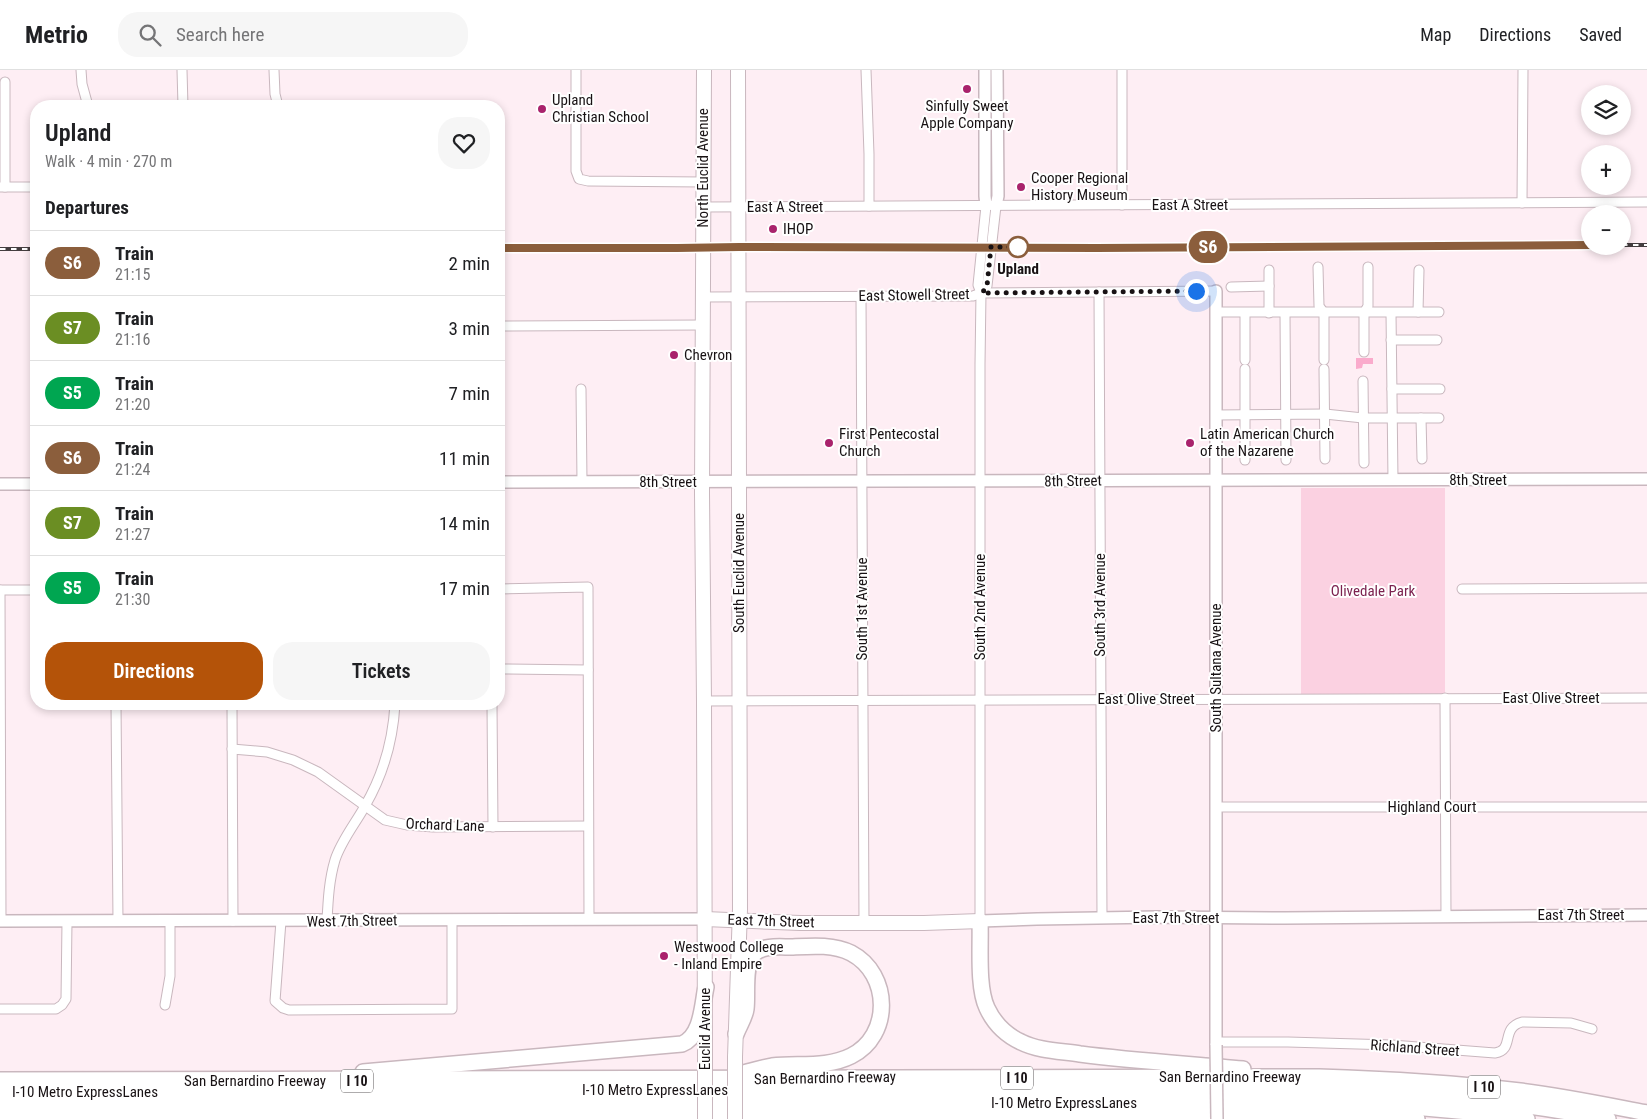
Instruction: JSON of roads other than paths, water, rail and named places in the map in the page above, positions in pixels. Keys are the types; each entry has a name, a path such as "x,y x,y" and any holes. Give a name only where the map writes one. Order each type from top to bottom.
{"highway":[{"path":"980,921 984,1000 994,1020 1008,1034 1020,1042 1042,1049 1103,1057 1319,1077"},
{"path":"714,1079 773,1066 807,1065 840,1060 858,1052 870,1041 880,1019 881,998 878,984 864,962 843,949 828,947 771,947 764,949 755,953 750,959 746,1011 736,1034"},
{"path":"287,1081 397,1068 682,1044 690,1040 698,1024 706,987"},
{"name":"San Bernardino Freeway","path":"0,1080 287,1081 1319,1077 1496,1088 1549,1095 1647,1113"},
{"name":"I-10 Metro ExpressLanes","path":"0,1093 1316,1089 1404,1093 1485,1100 1568,1111 1608,1119"},
{"name":"I-10 Metro ExpressLanes","path":"0,1107 1301,1102 1407,1106 1527,1119"},
{"path":"0,1119 1211,1117 1326,1114 1417,1119"},
{"path":"1179,1119 1211,1117"}],"main road":[{"name":"North Euclid Avenue","path":"702,296 704,70"},
{"path":"738,70 739,296"},
{"path":"702,296 704,701"},
{"name":"South Euclid Avenue","path":"739,296 739,850"},
{"name":"Euclid Avenue","path":"704,701 705,1119"},
{"name":"Euclid Avenue","path":"735,1119 739,850"},
{"name":"East 7th Street","path":"705,919 864,923 980,921"}],"street":[{"path":"81,70 86,100"},
{"path":"182,70 183,100"},
{"path":"274,70 276,100"},
{"path":"576,70 576,171 579,179 598,181 703,182"},
{"path":"866,70 869,206"},
{"path":"986,70 985,196 991,206 998,196 997,70"},
{"path":"1122,70 1122,205"},
{"path":"1522,203 1523,70"},
{"path":"5,82 3,187 30,187"},
{"name":"East A Street","path":"703,207 1647,202"},
{"name":"South 2nd Avenue","path":"980,921 980,328 982,293 978,285 991,206"},
{"path":"1318,267 1318,306 1324,313 1325,459"},
{"path":"1364,352 1364,313 1368,306 1368,267"},
{"path":"1269,270 1269,313"},
{"path":"1418,312 1419,270"},
{"path":"1231,287 1269,286"},
{"name":"East Stowell Street","path":"702,296 973,296 982,293 1216,291"},
{"name":"South Sultana Avenue","path":"1211,1117 1216,1043 1216,291"},
{"name":"South 3rd Avenue","path":"1099,292 1102,918"},
{"name":"South 1st Avenue","path":"861,296 864,923"},
{"path":"1216,312 1439,312"},
{"path":"1245,313 1245,460"},
{"path":"1285,313 1286,460"},
{"path":"1391,313 1393,480"},
{"path":"505,326 702,325"},
{"path":"1391,340 1437,340"},
{"path":"1363,381 1364,463"},
{"path":"581,388 582,482"},
{"path":"1392,389 1440,389"},
{"path":"1216,415 1325,414 1364,418 1439,418"},
{"path":"1422,418 1422,459"},
{"name":"8th Street","path":"505,482 1647,479"},
{"path":"0,484 30,484"},
{"path":"505,588 588,586 589,919"},
{"path":"1462,589 1647,588"},
{"path":"1,922 0,590 30,590"},
{"path":"505,669 588,670"},
{"path":"1444,698 1446,916"},
{"name":"East Olive Street","path":"704,701 1647,698"},
{"path":"116,710 118,921"},
{"path":"232,710 233,921"},
{"path":"327,921 330,881 335,859 379,780 386,759 395,710"},
{"path":"492,710 493,827"},
{"name":"Orchard Lane","path":"232,749 267,752 293,760 318,772 364,807 385,820 407,825 433,827 588,826"},
{"name":"Highland Court","path":"1216,807 1647,807"},
{"name":"East 7th Street","path":"980,921 1102,918 1647,915"},
{"name":"West 7th Street","path":"1,922 705,919"},
{"path":"165,1005 170,976 170,920"},
{"path":"281,921 275,1001 283,1008 289,1010 452,1009 452,920"},
{"path":"0,1009 56,1009 62,1005 66,999 67,922"},
{"name":"Richland Street","path":"1216,1043 1288,1042 1392,1045 1494,1054 1506,1048 1508,1033 1511,1028 1522,1022 1571,1023 1592,1030"}],"railway":[{"path":"505,248 1096,248 1581,245"},
{"path":"1631,245 1647,245"},
{"path":"0,249 30,249"}],"train":[{"name":"S6","path":"505,248 1096,248 1581,245"}],"place":[{"name":"Sinfully Sweet Apple Company","path":"967,89"},
{"name":"Upland Christian School","path":"542,109"},
{"name":"Cooper Regional History Museum","path":"1021,187"},
{"name":"IHOP","path":"773,229"},
{"name":"Upland","path":"1018,247"},
{"name":"Chevron","path":"674,355"},
{"name":"First Pentecostal Church","path":"829,443"},
{"name":"Latin American Church of the Nazarene","path":"1190,443"},
{"name":"Westwood College - Inland Empire","path":"664,956"}],"park label":[{"name":"Olivedale Park","path":"1373,591"}]}
